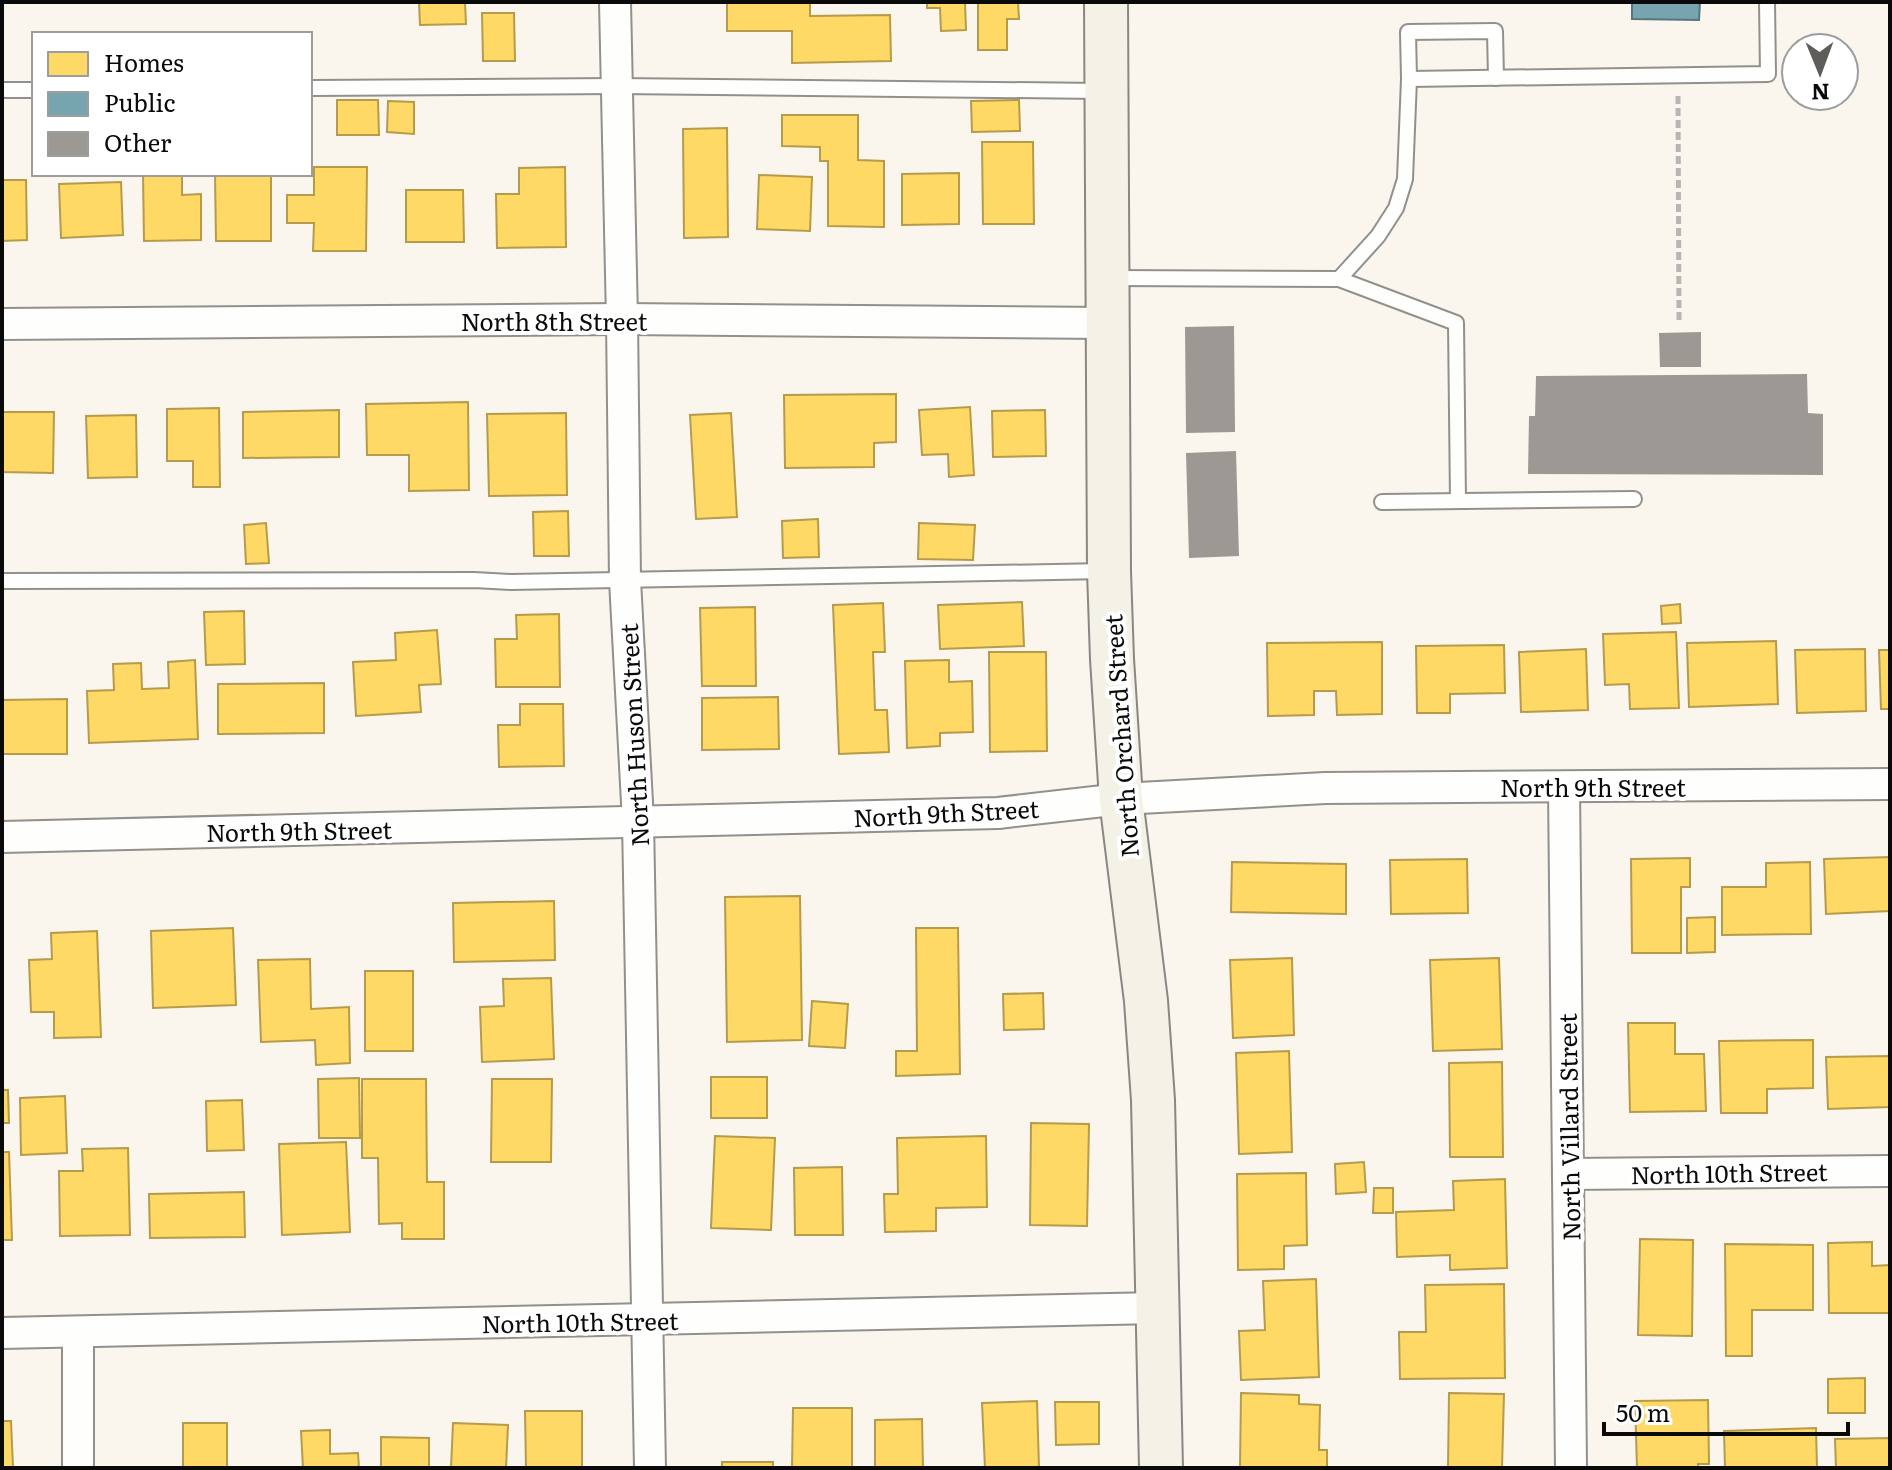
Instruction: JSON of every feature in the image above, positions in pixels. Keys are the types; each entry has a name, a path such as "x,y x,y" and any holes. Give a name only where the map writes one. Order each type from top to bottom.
{"street":[{"name":"North Huson Street","path":"615,2 625,580 638,821 650,1468"},
{"name":"North Orchard Street","path":"1106,2 1109,571 1121,799 1146,1001 1153,1100 1161,1468"},
{"name":"North 8th Street","path":"2,324 622,319 1106,323"},
{"name":"North 9th Street","path":"2,837 998,813 1121,799 1325,788 1890,784"},
{"name":"North Villard Street","path":"1564,787 1571,1468"},
{"name":"North 10th Street","path":"1569,1174 1890,1171"},
{"name":"North 10th Street","path":"2,1333 1158,1308"},
{"path":"78,1332 78,1468"}],"lane":[{"path":"1409,79 1768,74 1767,2"},
{"path":"1339,279 1378,236 1396,208 1405,179 1408,32 1495,31 1496,78"},
{"path":"312,88 617,86 1106,91"},
{"path":"2,90 32,90"},
{"path":"1106,278 1339,279 1456,323 1458,501"},
{"path":"1382,502 1634,499"},
{"path":"2,581 511,582 1109,571"}],"path":[{"path":"1678,75 1679,320"}],"building: Homes":[{"path":"419,2 465,2 466,24 420,25"},
{"path":"727,2 810,2 810,16 890,15 891,61 792,63 792,31 727,31"},
{"path":"927,2 965,2 966,30 941,31 940,8 927,8"},
{"path":"978,2 1018,2 1019,19 1007,19 1007,50 978,50"},
{"path":"482,13 514,13 515,61 483,61"},
{"path":"337,100 378,100 379,135 337,135"},
{"path":"1019,100 1020,131 972,132 971,101"},
{"path":"388,101 414,102 414,134 387,132"},
{"path":"782,115 858,115 858,160 884,161 884,227 828,226 828,161 820,161 820,147 782,146"},
{"path":"727,128 728,237 684,238 683,129"},
{"path":"982,142 1033,142 1034,224 983,224"},
{"path":"314,167 367,167 366,251 313,251 314,223 287,223 287,195 314,195"},
{"path":"565,167 566,247 497,248 496,194 519,194 519,168"},
{"path":"959,173 959,224 902,225 902,174"},
{"path":"759,175 812,177 810,231 757,229"},
{"path":"143,176 182,176 182,195 201,194 201,240 144,241"},
{"path":"215,176 271,176 271,241 216,241"},
{"path":"2,180 26,180 27,240 2,241"},
{"path":"121,182 123,235 61,238 59,184"},
{"path":"406,190 463,190 464,242 406,242"},
{"path":"896,394 896,442 874,443 874,467 785,468 784,395"},
{"path":"468,402 469,490 409,491 409,455 367,455 366,404"},
{"path":"970,407 974,475 949,477 948,454 922,455 919,410"},
{"path":"219,408 220,487 193,487 193,461 167,461 167,409"},
{"path":"339,410 339,457 243,458 243,412"},
{"path":"1045,410 1046,456 993,457 992,411"},
{"path":"2,412 54,412 53,473 2,472"},
{"path":"566,413 567,495 489,496 487,414"},
{"path":"731,413 737,517 696,519 690,415"},
{"path":"136,415 137,477 88,478 86,416"},
{"path":"568,511 569,556 534,556 533,512"},
{"path":"818,519 819,557 783,558 782,521"},
{"path":"266,523 269,563 246,564 244,525"},
{"path":"919,523 975,525 973,560 918,559"},
{"path":"1022,602 1024,646 940,649 938,605"},
{"path":"883,603 885,652 873,652 875,710 887,710 889,752 839,754 833,605"},
{"path":"1680,604 1681,623 1662,624 1661,606"},
{"path":"755,607 756,686 702,686 700,608"},
{"path":"244,611 245,664 206,665 204,612"},
{"path":"559,614 560,687 496,687 495,639 517,639 516,615"},
{"path":"437,630 441,684 419,685 421,712 356,716 353,662 396,660 395,633"},
{"path":"1676,632 1679,708 1630,709 1629,684 1605,685 1603,634"},
{"path":"1776,641 1778,704 1689,707 1687,643"},
{"path":"1382,642 1382,714 1337,715 1336,691 1314,691 1314,715 1268,716 1267,643"},
{"path":"1504,645 1505,693 1450,694 1450,713 1417,713 1416,646"},
{"path":"1586,649 1588,710 1521,712 1519,652"},
{"path":"1865,649 1866,711 1797,713 1795,650"},
{"path":"1879,650 1890,650 1890,709 1881,709"},
{"path":"989,652 1046,652 1047,751 990,752"},
{"path":"195,660 198,739 89,743 87,691 114,690 113,664 141,663 142,689 169,688 168,662"},
{"path":"949,660 949,682 972,681 973,732 940,733 940,746 907,748 905,661"},
{"path":"324,683 324,733 218,734 218,684"},
{"path":"778,697 779,749 702,750 702,698"},
{"path":"67,699 67,754 2,754 2,700"},
{"path":"520,704 563,704 564,766 499,767 498,725 520,725"},
{"path":"1890,857 1890,911 1826,914 1824,859"},
{"path":"1690,858 1690,887 1681,887 1681,953 1632,953 1631,859"},
{"path":"1467,859 1468,913 1391,914 1390,860"},
{"path":"1232,862 1346,864 1346,914 1231,912"},
{"path":"1810,862 1811,934 1722,935 1722,887 1766,887 1766,863"},
{"path":"800,896 802,1040 727,1042 725,897"},
{"path":"554,901 555,960 454,962 453,903"},
{"path":"1715,917 1715,952 1687,953 1687,918"},
{"path":"233,928 236,1005 153,1008 151,931"},
{"path":"916,928 958,928 960,1074 896,1076 896,1051 917,1051"},
{"path":"97,931 101,1037 54,1038 54,1012 31,1012 29,960 52,959 51,933"},
{"path":"1292,958 1294,1035 1233,1038 1230,960"},
{"path":"1499,958 1502,1049 1433,1051 1430,960"},
{"path":"310,959 311,1009 349,1007 350,1063 316,1065 315,1040 261,1042 258,960"},
{"path":"365,971 413,971 413,1051 365,1051"},
{"path":"551,978 554,1059 482,1062 480,1007 504,1006 503,979"},
{"path":"1043,993 1044,1029 1004,1030 1003,994"},
{"path":"812,1001 848,1004 845,1048 809,1046"},
{"path":"1628,1023 1675,1023 1675,1054 1704,1054 1706,1111 1630,1112"},
{"path":"1813,1040 1813,1088 1767,1089 1767,1113 1721,1113 1719,1041"},
{"path":"1289,1051 1292,1152 1239,1154 1236,1053"},
{"path":"1890,1056 1890,1107 1828,1109 1826,1057"},
{"path":"1502,1062 1503,1157 1450,1157 1449,1063"},
{"path":"711,1077 767,1077 767,1118 711,1118"},
{"path":"359,1078 360,1138 319,1138 318,1079"},
{"path":"362,1079 426,1079 427,1182 444,1182 444,1239 402,1239 402,1223 379,1224 378,1158 362,1158"},
{"path":"492,1079 552,1079 551,1162 491,1162"},
{"path":"2,1090 8,1090 9,1123 2,1123"},
{"path":"65,1096 67,1153 21,1155 20,1098"},
{"path":"242,1100 244,1150 207,1151 206,1101"},
{"path":"1031,1123 1089,1124 1087,1226 1030,1225"},
{"path":"715,1136 775,1138 771,1230 711,1228"},
{"path":"986,1136 987,1207 936,1208 936,1231 885,1232 884,1194 898,1194 897,1138"},
{"path":"346,1142 350,1232 282,1235 279,1144"},
{"path":"128,1148 130,1235 60,1236 59,1171 83,1171 82,1149"},
{"path":"2,1152 9,1152 12,1240 2,1240"},
{"path":"1364,1162 1366,1192 1336,1194 1335,1164"},
{"path":"842,1167 843,1235 795,1235 794,1168"},
{"path":"1306,1173 1307,1245 1284,1246 1284,1269 1238,1270 1237,1174"},
{"path":"1505,1179 1507,1268 1450,1270 1450,1255 1397,1257 1396,1212 1454,1210 1453,1181"},
{"path":"1374,1188 1393,1188 1393,1213 1373,1213"},
{"path":"244,1192 245,1237 150,1238 149,1194"},
{"path":"1640,1239 1693,1240 1692,1336 1638,1335"},
{"path":"1872,1242 1872,1266 1890,1265 1890,1313 1829,1313 1828,1243"},
{"path":"1725,1244 1813,1245 1813,1310 1752,1310 1752,1356 1726,1356"},
{"path":"1316,1279 1319,1377 1241,1380 1239,1331 1265,1330 1263,1281"},
{"path":"1504,1284 1505,1378 1400,1379 1399,1332 1426,1332 1425,1285"},
{"path":"1865,1378 1865,1413 1828,1413 1828,1379"},
{"path":"1241,1393 1299,1395 1299,1404 1320,1405 1319,1450 1327,1450 1327,1468 1240,1468"},
{"path":"1449,1393 1504,1394 1502,1468 1448,1468"},
{"path":"1708,1400 1709,1464 1698,1464 1698,1468 1637,1468 1635,1401"},
{"path":"1037,1401 1039,1468 985,1468 982,1403"},
{"path":"1055,1402 1099,1402 1099,1444 1056,1445"},
{"path":"793,1408 852,1408 852,1468 792,1468"},
{"path":"525,1411 582,1411 582,1468 526,1468"},
{"path":"922,1419 923,1468 875,1468 875,1420"},
{"path":"2,1421 11,1421 13,1467 2,1467"},
{"path":"183,1423 227,1423 227,1468 183,1468"},
{"path":"453,1423 508,1425 506,1468 451,1468"},
{"path":"1816,1428 1817,1468 1725,1468 1724,1431"},
{"path":"330,1430 330,1454 358,1453 359,1468 303,1468 301,1431"},
{"path":"381,1437 429,1438 429,1468 381,1468"},
{"path":"1890,1438 1890,1468 1836,1468 1835,1439"},
{"path":"722,1462 773,1462 773,1468 722,1468"}],"building: Public":[{"path":"1632,2 1700,2 1699,20 1632,19"}],"building: Other":[{"path":"1234,326 1235,432 1186,433 1185,327"},
{"path":"1701,332 1701,367 1660,367 1659,333"},
{"path":"1807,374 1808,413 1823,414 1823,475 1528,474 1529,416 1535,416 1536,376"},
{"path":"1236,451 1239,556 1189,558 1186,453"}]}
